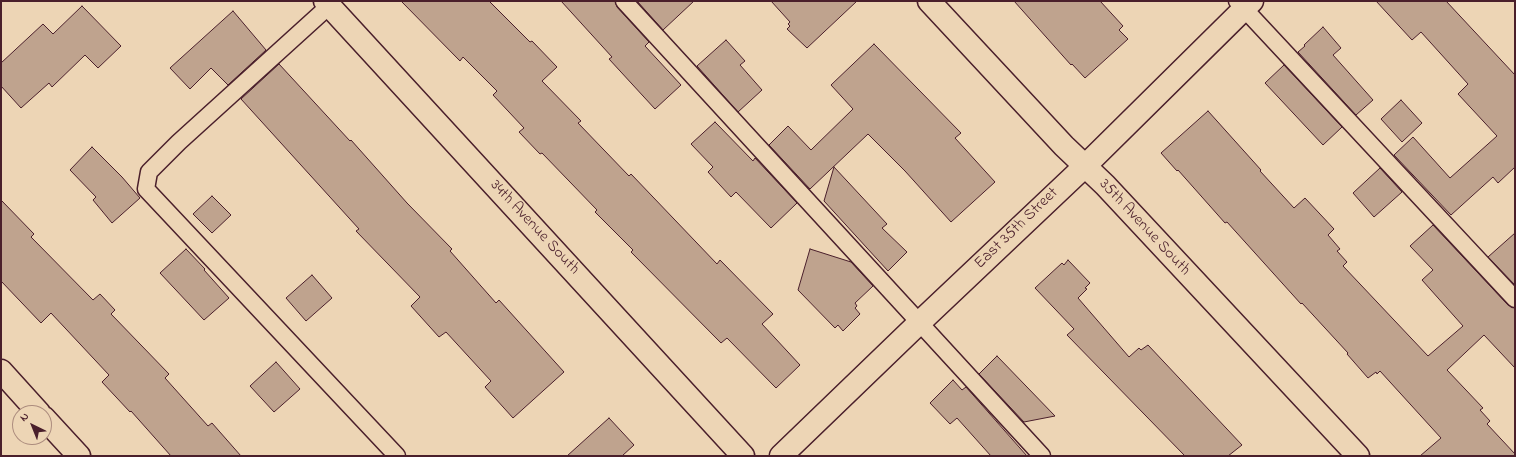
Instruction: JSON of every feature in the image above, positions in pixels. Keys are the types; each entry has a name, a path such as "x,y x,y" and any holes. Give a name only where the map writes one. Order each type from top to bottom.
{"street":[{"name":"35th Avenue South","path":"929,1 1064,146 1110,191 1358,456"},
{"name":"34th Avenue South","path":"327,3 743,456"},
{"name":"East 35th Street","path":"781,456 1085,166 1245,3"},
{"path":"1,371 32,405"},
{"path":"52,427 79,456"}],"lane":[{"path":"624,1 1042,456"},
{"path":"327,3 149,172 146,189 397,456"},
{"path":"1245,3 1515,299"}],"building":[{"path":"401,1 489,1 530,42 532,41 557,67 542,81 581,121 578,123 629,176 631,174 717,264 720,260 773,314 762,324 800,365 776,388 727,338 721,343 631,252 633,250 595,212 597,210 542,153 540,154 519,132 524,128 493,95 497,91 463,57 460,61"},
{"path":"561,1 615,1 617,7 649,42 645,46 681,85 655,109 609,59 612,57"},
{"path":"637,1 694,1 663,30"},
{"path":"771,1 857,1 807,48 787,29 790,26 788,24 790,22"},
{"path":"1014,1 1100,1 1123,26 1119,30 1128,39 1085,78 1072,64 1071,65"},
{"path":"1376,1 1446,1 1515,75 1515,167 1498,183 1493,177 1451,215 1394,155 1413,137 1450,178 1497,136 1458,94 1468,84 1421,32 1412,40"},
{"path":"82,6 121,46 98,68 85,55 52,87 49,83 21,108 1,86 1,63 43,24 53,34"},
{"path":"233,11 266,50 228,85 211,68 190,89 170,68"},
{"path":"1323,27 1341,48 1333,55 1373,100 1356,115 1298,52"},
{"path":"726,40 745,61 740,65 762,90 738,112 697,66"},
{"path":"874,44 961,133 955,138 995,182 951,222 905,171 868,134 810,189 769,145 788,126 811,150 853,109 831,85"},
{"path":"279,64 350,141 351,140 407,203 452,249 450,251 496,303 499,300 564,372 513,418 485,387 491,381 446,332 439,337 411,306 420,297 356,231 359,229 241,99"},
{"path":"1284,65 1342,127 1323,145 1265,83"},
{"path":"1401,100 1422,123 1402,142 1381,119"},
{"path":"1208,111 1294,208 1305,198 1334,229 1328,235 1340,249 1337,251 1347,262 1343,266 1428,356 1463,326 1422,280 1433,270 1410,246 1433,225 1508,305 1515,308 1515,368 1484,335 1447,370 1483,408 1480,410 1490,421 1487,424 1515,454 1515,456 1420,456 1441,438 1380,371 1368,378 1347,354 1348,353 1302,303 1301,304 1227,222 1225,223 1161,153"},
{"path":"715,122 753,161 755,158 797,203 771,228 736,192 731,197 708,172 713,167 691,144"},
{"path":"92,147 122,177 140,198 112,223 93,200 96,197 70,170"},
{"path":"834,167 887,224 882,228 907,252 888,271 824,201"},
{"path":"1380,168 1402,192 1374,217 1353,193"},
{"path":"212,196 231,215 212,233 193,214"},
{"path":"1,200 34,234 31,237 93,300 100,294 115,310 111,314 169,374 165,378 208,426 212,423 241,456 171,456 131,411 130,412 102,382 109,375 51,313 41,323 1,281"},
{"path":"1515,233 1515,285 1488,257"},
{"path":"186,249 229,298 204,320 160,273"},
{"path":"810,249 851,262 873,286 855,303 857,306 855,308 860,314 843,331 838,325 835,328 798,290"},
{"path":"1068,260 1090,283 1085,288 1087,289 1078,298 1129,357 1139,348 1141,350 1148,345 1242,445 1228,456 1185,456 1067,335 1074,329 1035,288 1062,263 1064,265"},
{"path":"312,275 332,298 306,321 286,298"},
{"path":"997,356 1055,416 1024,422 979,374"},
{"path":"276,362 300,389 274,412 250,386"},
{"path":"953,380 962,390 966,387 1027,456 991,456 957,418 950,424 930,403"},
{"path":"609,418 634,445 622,456 567,456"}]}
